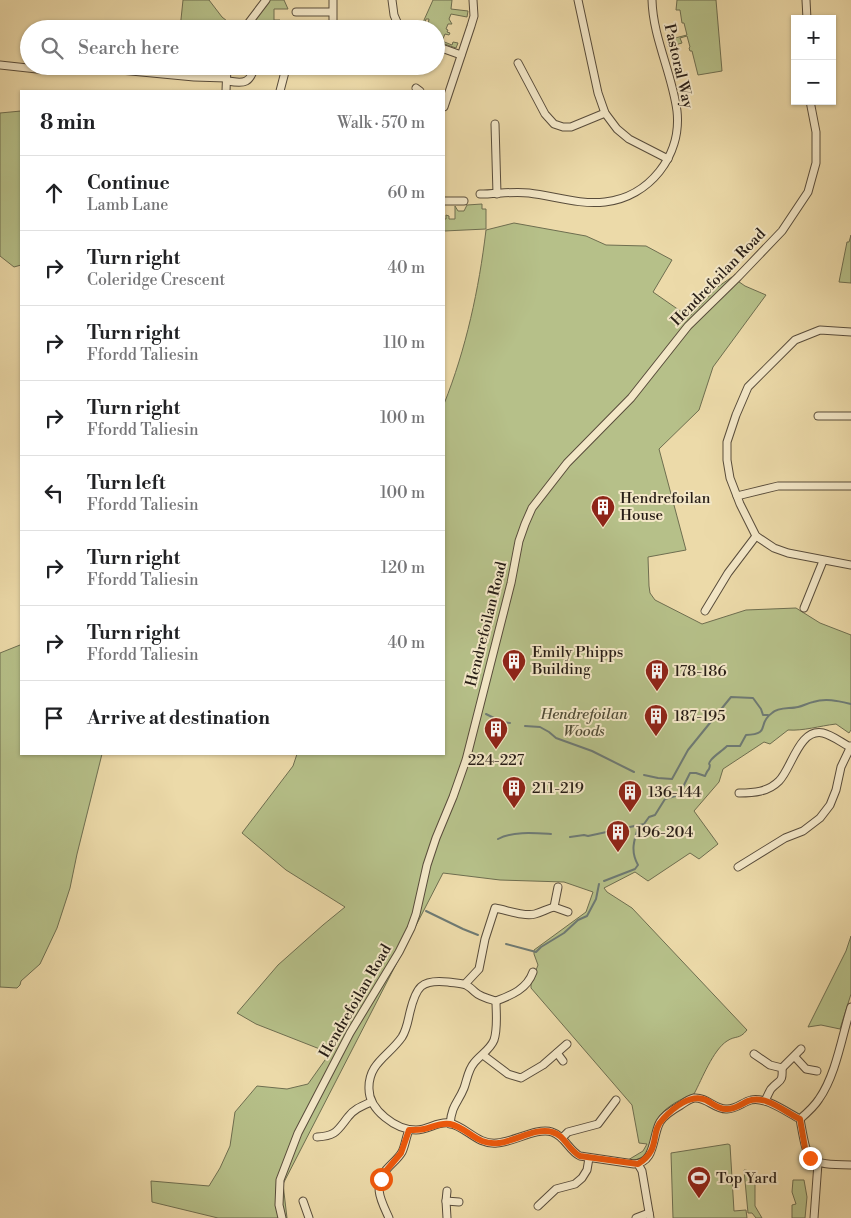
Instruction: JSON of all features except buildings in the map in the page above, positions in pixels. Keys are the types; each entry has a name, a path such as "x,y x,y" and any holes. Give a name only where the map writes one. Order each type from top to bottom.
{"street":[{"path":"251,20 266,0"},
{"path":"332,20 333,0"},
{"path":"392,0 396,20"},
{"path":"445,103 474,16 473,0"},
{"path":"578,0 598,93 605,113 629,139 668,159"},
{"name":"Pastoral Way","path":"480,194 526,192 590,202 613,200 628,196 648,183 659,172 668,159 676,135 676,109 653,15 652,0"},
{"path":"806,0 806,15"},
{"path":"296,12 332,12"},
{"path":"445,49 461,55"},
{"path":"518,63 545,114 554,124 571,127 605,113"},
{"path":"0,65 20,67"},
{"path":"173,75 226,78 228,81 239,83 245,82 252,75"},
{"path":"226,75 226,90"},
{"path":"280,90 284,75"},
{"name":"Hendrefoilan Road","path":"282,1218 279,1205 280,1180 298,1133 350,1033 399,952 416,914 436,838 466,760 511,583 519,541 528,516 532,508 567,463 631,398 688,326 782,231 808,192 816,163 816,132 811,105"},
{"path":"495,124 497,194"},
{"path":"445,201 464,201"},
{"path":"851,332 820,330 795,340 748,387 727,442 730,478 756,536 774,548 788,553 851,565"},
{"path":"818,416 851,416"},
{"path":"737,496 778,486 851,486"},
{"path":"705,612 728,573 756,536"},
{"path":"804,608 823,561"},
{"path":"738,867 786,838 804,831 820,818 830,805 836,790 841,767 851,747 824,733 810,734 803,740 779,781 757,793 739,793"},
{"path":"554,907 558,887"},
{"path":"465,984 479,969 485,939 495,908 528,915 554,907 568,912"},
{"path":"533,976 524,987 514,994 496,1001 476,993 465,984 438,981 428,982 420,986 414,994 407,1026 402,1036 381,1058 372,1071 369,1088 370,1102 393,1123 409,1130 421,1129 437,1124 450,1124 474,1138 489,1143 507,1142 545,1131 552,1132 562,1138 574,1153 589,1158 638,1164 651,1154 661,1120 676,1107 691,1098 704,1099 722,1109 756,1099 765,1101 800,1119"},
{"path":"450,1124 451,1112 464,1089 468,1074 474,1063 483,1055 494,1039 496,1001"},
{"path":"800,1119 819,1100 825,1088 833,1070 851,1007"},
{"path":"483,1055 508,1074 521,1078 543,1065 567,1044"},
{"path":"765,1101 771,1090 781,1082 782,1068 802,1050"},
{"path":"557,1053 563,1061"},
{"path":"754,1054 770,1065 782,1068"},
{"path":"795,1057 806,1069 817,1071"},
{"path":"562,1138 568,1132 598,1124 616,1100"},
{"path":"317,1137 327,1137 337,1132 358,1107 370,1102"},
{"path":"800,1119 805,1148 810,1158 822,1164 851,1165"},
{"path":"389,1218 380,1200 379,1185 385,1172 401,1153 409,1130"},
{"path":"327,1137 327,1146"},
{"path":"538,1206 556,1189 575,1184 582,1178 588,1170 589,1158"},
{"path":"814,1218 818,1163"},
{"path":"636,1218 650,1216 642,1171 638,1164"},
{"path":"447,1191 447,1218"},
{"path":"446,1200 459,1202"},
{"path":"304,1201 307,1218"}],"green space":[{"path":"183,0 209,0 226,20 181,20"},
{"path":"269,0 284,0 288,9 274,9 274,20 254,20"},
{"path":"433,0 452,0 451,9 468,11 467,17 451,14 449,19 452,24 448,24 446,29 450,33 449,35 445,34 445,20 424,20"},
{"path":"677,0 716,0 722,71 698,75 687,36 680,38 682,43 668,47 667,40 687,35 684,23 682,23 680,10 676,10"},
{"path":"445,42 452,45 453,42 458,43 456,48 445,44"},
{"path":"20,111 20,265 14,267 0,256 0,113"},
{"path":"482,204 482,209 486,209 486,229 445,231 446,215 449,216 449,219 455,219 455,206 458,211 464,211 467,205"},
{"name":"Hendrefoilan Woods","path":"514,223 586,236 606,245 646,246 672,260 653,292 689,317 719,286 732,277 745,286 766,295 713,367 699,410 659,449 686,550 648,557 650,593 655,600 702,624 746,610 796,608 820,623 851,635 851,730 849,733 836,724 788,730 770,744 764,742 723,769 719,782 694,811 718,844 699,859 690,853 648,881 635,872 604,888 607,892 632,908 747,1030 742,1035 727,1041 717,1051 694,1094 674,1103 661,1114 655,1125 648,1152 644,1157 628,1160 643,1151 647,1144 639,1143 632,1105 531,988 538,965 534,950 586,912 593,892 564,882 500,880 443,873 283,1184 287,1218 218,1218 152,1202 151,1181 209,1186 230,1146 235,1112 257,1086 287,1089 308,1084 330,1053 256,1024 237,1013 278,965 345,907 286,870 242,833 293,766 297,755 445,755 445,401 459,362 471,318 486,230"},
{"path":"851,235 851,283 839,282 847,242 849,242"},
{"path":"20,645 20,755 102,755 70,888 57,928 40,964 21,981 17,988 0,987 0,653"},
{"path":"851,936 851,994 840,1029 821,1025 808,1027 846,951"},
{"path":"730,1145 734,1211 746,1210 747,1218 673,1218 671,1153"},
{"path":"744,1170 755,1174 755,1206 762,1218 756,1218 752,1213 748,1213"},
{"path":"793,1180 804,1180 807,1197 805,1218 792,1218 792,1205 796,1204 792,1192"}],"waterway":[{"path":"644,775 672,779 688,750 731,697 753,698 763,715 768,715"},
{"path":"604,881 635,869 638,865 634,855 634,845 639,825 644,824 649,817 655,815 665,799 679,795 690,773 705,776 709,769 709,763 714,756 727,746 740,746 746,735 759,733 767,717 775,711 823,700 851,704"},
{"path":"486,714 502,722 510,723"},
{"path":"525,726 540,727 556,738 592,751 634,772"},
{"path":"570,837 588,836 639,825"},
{"path":"498,839 517,834 551,834"},
{"path":"506,944 536,952 564,933 578,920 587,916 596,899 599,884"},
{"path":"426,911 478,935"}],"place":[{"name":"Hendrefoilan House","path":"603,528"},
{"name":"Emily Phipps Building","path":"514,682"},
{"name":"178-186","path":"657,692"},
{"name":"187-195","path":"656,737"},
{"name":"224-227","path":"496,750"},
{"name":"211-219","path":"514,809"},
{"name":"136-144","path":"630,813"},
{"name":"196-204","path":"618,853"},
{"name":"Top Yard","path":"699,1199"}],"route":[{"path":"381,1179 401,1153 409,1130 425,1129 444,1123 454,1125 474,1138 489,1143 507,1142 537,1132 552,1132 562,1138 569,1148 580,1156 638,1164 646,1160 651,1154 661,1120 676,1107 691,1098 704,1099 722,1109 730,1109 756,1099 765,1101 800,1119 805,1148 810,1158"}]}
